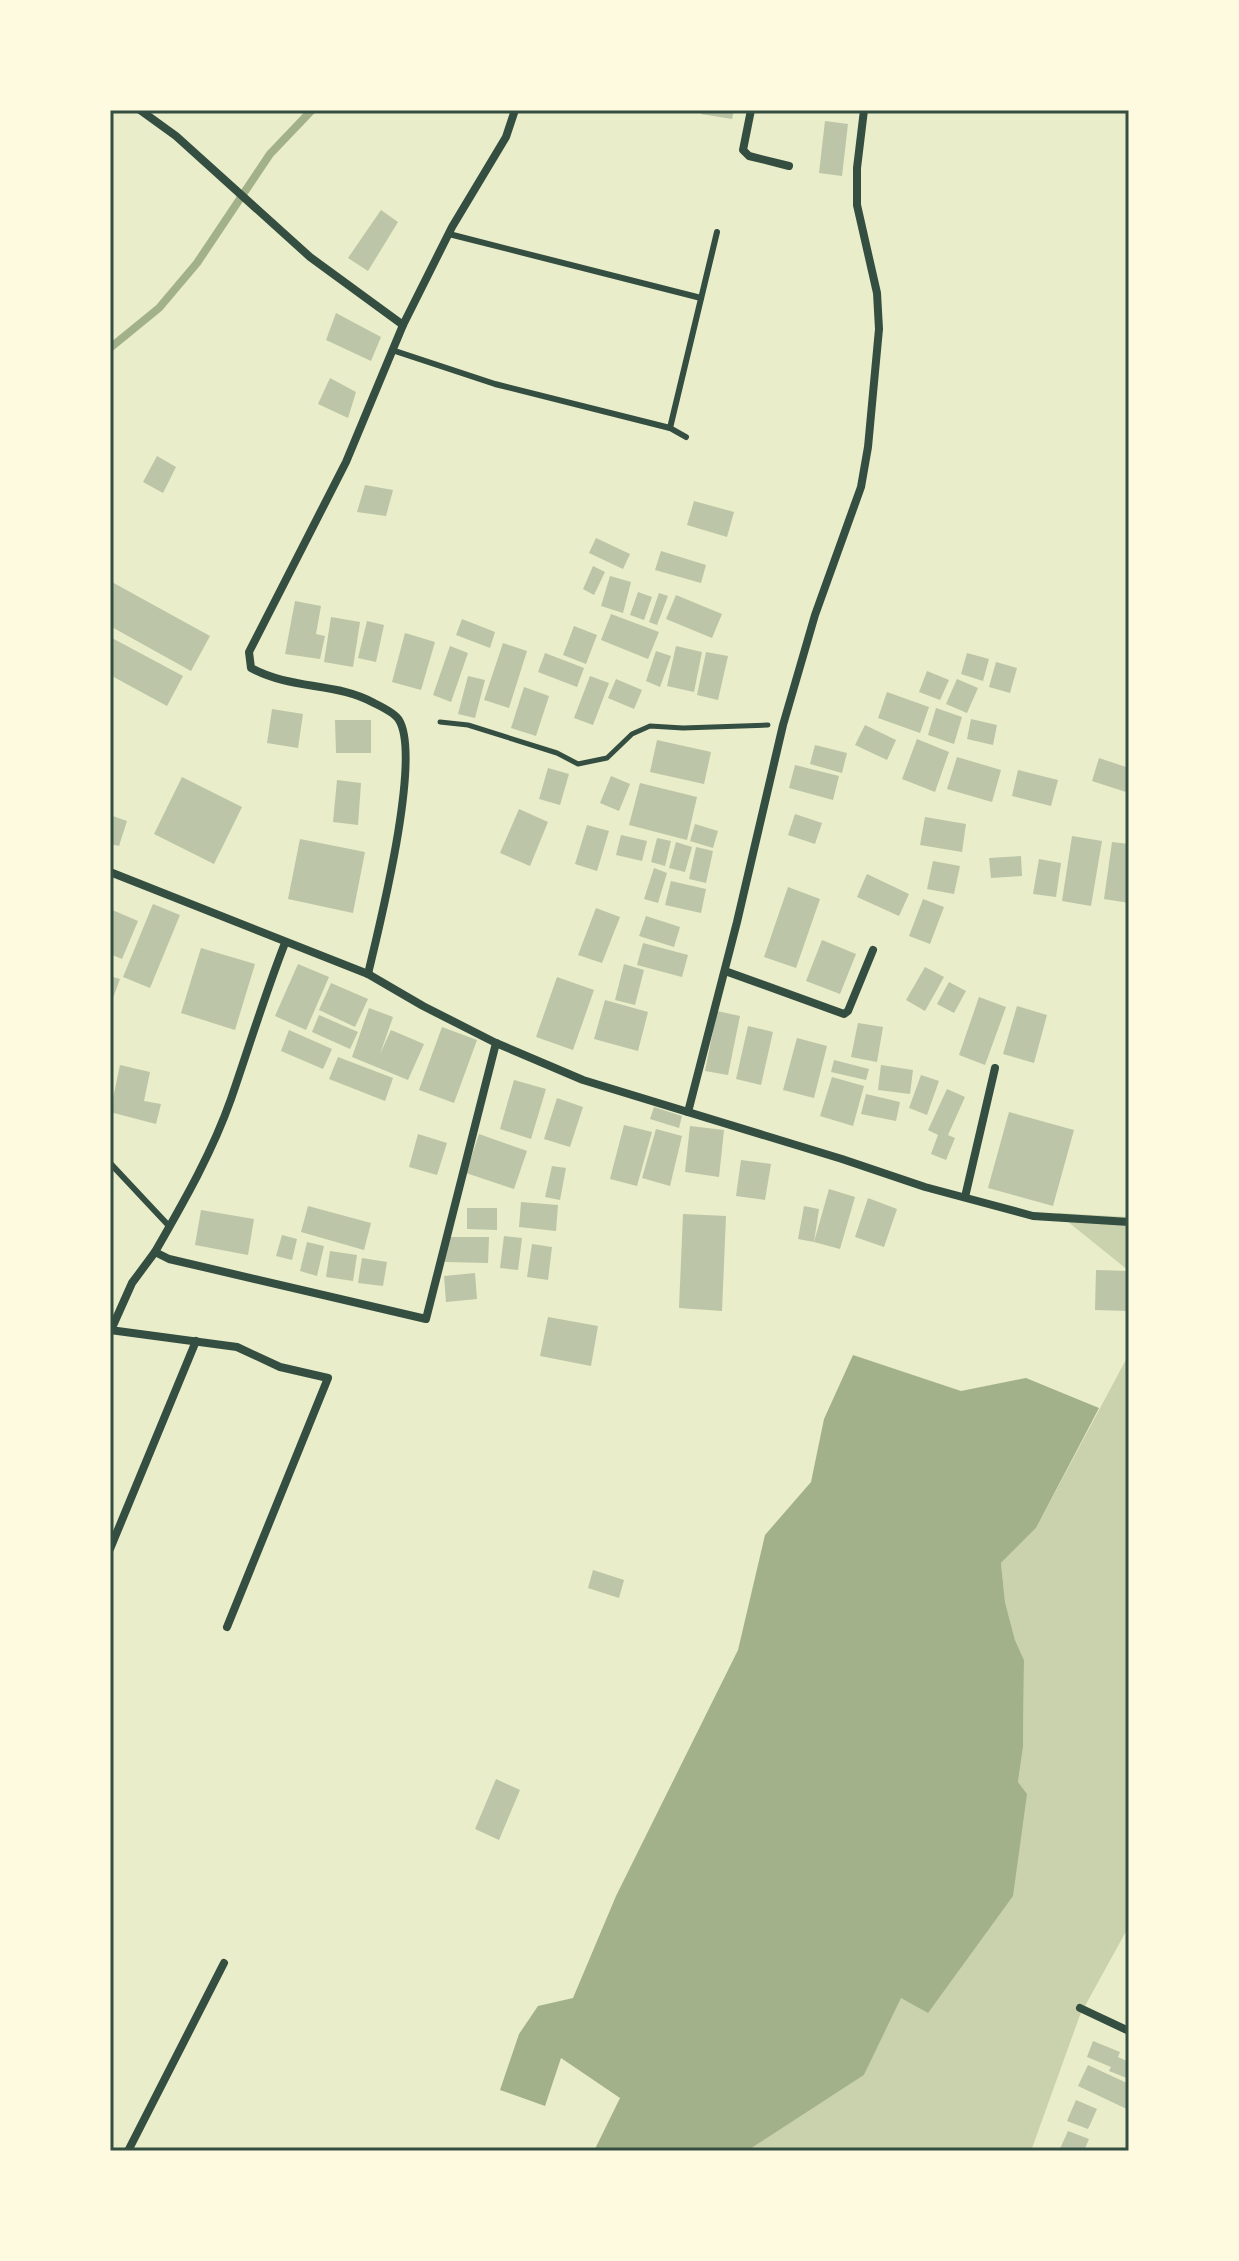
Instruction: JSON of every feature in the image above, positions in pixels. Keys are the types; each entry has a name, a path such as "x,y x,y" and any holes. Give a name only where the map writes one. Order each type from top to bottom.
{"street":[{"path":"140,110 176,136 310,257 403,325"},
{"path":"368,974 399,823 404,733 398,718 371,701 266,676 251,668 249,652 346,462 403,325 449,234 496,157 515,110"},
{"path":"751,110 743,150 749,156 789,166"},
{"path":"688,1112 783,725 815,615 861,487 868,447 879,329 877,293 857,205 857,168 864,110"},
{"path":"110,872 368,974 496,1043 583,1080 925,1187 1033,1216 1129,1222"},
{"path":"227,1627 328,1378 280,1367 237,1347 110,1330 132,1283 186,1200 230,1101 256,1018 285,943"},
{"path":"725,971 844,1014 850,1007 873,950"},
{"path":"155,1252 191,1265 426,1319 496,1043"},
{"path":"965,1197 995,1068"},
{"path":"110,1549 196,1341"},
{"path":"128,2151 224,1963"},
{"path":"1080,2008 1129,2031"}],"lane":[{"path":"670,428 717,232"},
{"path":"449,234 701,298"},
{"path":"392,350 495,384 670,428 686,437"},
{"path":"110,1163 169,1226"}],"path":[{"path":"440,722 468,725 557,753 578,764 607,758 632,734 650,726 783,725"}],"shaded area":[{"path":"1057,1213 1129,1217 1129,1271"},
{"path":"1129,1354 1129,1926 1080,2015 1031,2151 747,2151 864,2075 901,1997 927,2012 1018,1782 1023,1747 1024,1660 1005,1602 1001,1563 1036,1528"},
{"path":"853,1355 961,1391 1026,1378 1099,1408 1036,1528 1001,1563 1005,1602 1024,1660 1023,1747 1018,1782 1027,1794 1013,1896 928,2013 901,1998 864,2075 747,2151 594,2151 620,2098 561,2058 545,2106 500,2090 519,2034 538,2006 573,1998 616,1896 738,1650 765,1535 811,1482 824,1419"}],"building":[{"path":"701,110 734,110 732,119 701,114"},
{"path":"825,121 848,124 842,176 819,173"},
{"path":"381,210 398,222 368,271 348,258"},
{"path":"336,313 381,337 371,361 326,340"},
{"path":"330,378 356,392 348,418 318,404"},
{"path":"157,456 176,467 163,493 143,482"},
{"path":"365,485 393,490 386,516 357,512"},
{"path":"694,501 734,512 727,537 687,525"},
{"path":"596,538 630,554 623,569 589,553"},
{"path":"661,551 706,565 701,583 655,570"},
{"path":"593,566 605,572 594,595 583,589"},
{"path":"610,576 631,582 623,613 601,606"},
{"path":"110,581 210,636 191,671 110,626"},
{"path":"638,592 652,597 644,620 630,615"},
{"path":"659,593 668,596 657,625 649,622"},
{"path":"676,595 722,614 712,638 666,619"},
{"path":"295,601 321,606 316,634 325,636 320,659 285,654"},
{"path":"611,614 659,632 648,659 601,640"},
{"path":"331,617 360,622 353,667 324,662"},
{"path":"462,619 495,632 490,648 456,635"},
{"path":"367,621 384,625 376,662 358,658"},
{"path":"574,626 597,635 586,664 563,655"},
{"path":"405,633 435,642 421,690 392,682"},
{"path":"110,637 183,676 167,706 110,675"},
{"path":"503,643 527,651 509,708 484,700"},
{"path":"450,646 468,653 451,702 433,695"},
{"path":"676,646 702,652 694,692 667,686"},
{"path":"656,651 671,656 660,687 646,681"},
{"path":"706,652 728,656 718,700 697,695"},
{"path":"545,653 584,668 577,687 538,672"},
{"path":"967,653 989,659 983,681 961,674"},
{"path":"996,662 1017,668 1010,693 989,687"},
{"path":"927,671 949,680 940,700 919,692"},
{"path":"468,676 485,680 475,718 458,714"},
{"path":"590,676 609,683 593,725 574,718"},
{"path":"616,679 642,690 634,709 608,698"},
{"path":"957,679 978,688 967,713 946,704"},
{"path":"524,687 549,696 536,736 511,728"},
{"path":"887,692 929,707 920,733 878,718"},
{"path":"936,708 962,717 954,744 928,735"},
{"path":"272,709 303,714 298,748 267,743"},
{"path":"971,719 997,725 993,745 967,739"},
{"path":"335,720 371,720 371,753 336,753"},
{"path":"865,725 896,740 887,760 855,745"},
{"path":"917,739 949,752 935,792 902,779"},
{"path":"657,740 711,752 704,784 650,772"},
{"path":"815,745 847,753 842,773 810,764"},
{"path":"957,757 1001,770 992,802 947,789"},
{"path":"1099,758 1129,768 1129,793 1092,781"},
{"path":"795,765 839,776 833,800 789,788"},
{"path":"548,768 569,774 560,805 539,799"},
{"path":"1018,770 1058,780 1051,806 1012,796"},
{"path":"611,776 630,784 619,811 600,803"},
{"path":"182,777 242,807 214,864 154,834"},
{"path":"337,780 361,783 358,825 333,822"},
{"path":"640,783 697,797 687,840 629,825"},
{"path":"519,809 548,822 530,866 500,853"},
{"path":"795,814 822,823 815,844 788,835"},
{"path":"110,815 127,821 119,846 110,844"},
{"path":"925,817 966,824 962,852 920,845"},
{"path":"695,824 718,831 713,848 690,841"},
{"path":"587,825 609,831 597,871 575,864"},
{"path":"621,835 647,841 642,861 616,855"},
{"path":"1072,836 1102,841 1091,906 1062,901"},
{"path":"657,838 671,841 665,866 651,862"},
{"path":"300,839 365,852 353,913 288,899"},
{"path":"676,842 692,847 685,872 669,868"},
{"path":"1112,842 1129,844 1129,903 1104,899"},
{"path":"696,847 713,851 706,883 689,879"},
{"path":"1021,856 1022,876 991,878 989,858"},
{"path":"1039,859 1061,863 1056,897 1033,894"},
{"path":"933,861 960,866 954,894 927,889"},
{"path":"654,868 667,873 658,903 644,899"},
{"path":"867,874 909,894 899,916 857,897"},
{"path":"671,881 706,889 701,913 665,905"},
{"path":"788,887 820,899 796,968 764,957"},
{"path":"923,899 944,907 930,944 909,936"},
{"path":"153,904 180,915 150,988 123,977"},
{"path":"596,908 620,917 602,963 578,955"},
{"path":"110,909 138,921 122,959 110,954"},
{"path":"646,916 680,927 674,947 639,936"},
{"path":"822,940 856,954 840,994 806,981"},
{"path":"643,943 688,955 682,977 637,965"},
{"path":"201,948 255,964 235,1030 181,1013"},
{"path":"298,964 329,977 306,1030 275,1016"},
{"path":"624,964 644,970 635,1005 615,1000"},
{"path":"925,967 944,977 925,1011 906,1000"},
{"path":"110,976 120,979 110,1006"},
{"path":"557,977 594,990 573,1050 536,1037"},
{"path":"949,982 966,991 954,1013 937,1004"},
{"path":"331,983 368,999 355,1027 319,1010"},
{"path":"979,997 1006,1007 985,1065 959,1055"},
{"path":"605,1000 648,1012 638,1051 594,1039"},
{"path":"1017,1006 1047,1015 1034,1063 1003,1054"},
{"path":"369,1008 393,1017 380,1054 391,1030 424,1044 408,1080 352,1057"},
{"path":"717,1011 740,1016 728,1075 705,1071"},
{"path":"319,1015 358,1032 350,1049 312,1032"},
{"path":"858,1023 883,1027 877,1062 851,1057"},
{"path":"748,1026 773,1032 761,1085 736,1079"},
{"path":"442,1027 477,1040 454,1103 419,1090"},
{"path":"289,1030 332,1049 323,1069 281,1051"},
{"path":"797,1038 827,1046 814,1098 783,1090"},
{"path":"338,1057 393,1078 385,1101 329,1079"},
{"path":"834,1060 869,1069 866,1080 831,1072"},
{"path":"120,1065 150,1072 144,1101 161,1104 156,1124 110,1112"},
{"path":"881,1065 913,1070 910,1094 878,1090"},
{"path":"921,1075 939,1081 927,1115 909,1108"},
{"path":"832,1077 864,1086 853,1126 820,1116"},
{"path":"514,1080 546,1089 531,1139 500,1129"},
{"path":"947,1089 965,1097 948,1135 955,1138 946,1160 931,1154 938,1135 928,1130"},
{"path":"866,1094 900,1102 896,1121 861,1114"},
{"path":"557,1098 583,1107 570,1147 544,1139"},
{"path":"654,1107 682,1116 679,1128 650,1119"},
{"path":"1009,1112 1074,1130 1053,1206 988,1188"},
{"path":"624,1125 652,1132 637,1186 610,1179"},
{"path":"690,1126 724,1130 719,1177 685,1172"},
{"path":"656,1129 682,1136 670,1186 642,1178"},
{"path":"418,1134 447,1143 437,1175 409,1167"},
{"path":"479,1134 527,1151 514,1189 466,1173"},
{"path":"741,1160 771,1164 765,1200 736,1196"},
{"path":"552,1166 566,1168 560,1200 545,1197"},
{"path":"829,1189 855,1197 840,1249 814,1242"},
{"path":"868,1198 897,1209 884,1247 855,1237"},
{"path":"521,1202 558,1205 556,1231 519,1227"},
{"path":"308,1206 371,1223 364,1250 301,1232"},
{"path":"804,1206 819,1209 814,1242 798,1239"},
{"path":"467,1208 497,1208 497,1230 467,1229"},
{"path":"201,1210 254,1219 248,1255 195,1245"},
{"path":"683,1214 726,1216 722,1311 679,1308"},
{"path":"282,1235 297,1239 292,1260 276,1256"},
{"path":"504,1236 522,1238 518,1270 500,1268"},
{"path":"445,1237 489,1237 488,1263 445,1262"},
{"path":"307,1242 324,1246 317,1276 300,1271"},
{"path":"532,1244 552,1247 548,1280 527,1277"},
{"path":"330,1251 357,1255 353,1281 326,1277"},
{"path":"362,1258 387,1262 383,1286 358,1283"},
{"path":"1096,1270 1129,1271 1129,1311 1095,1310"},
{"path":"475,1273 477,1299 446,1302 444,1276"},
{"path":"548,1317 598,1326 591,1366 540,1356"},
{"path":"593,1570 624,1580 619,1598 588,1588"},
{"path":"496,1779 520,1790 499,1840 475,1829"},
{"path":"1093,2041 1120,2052 1118,2057 1129,2062 1129,2079 1087,2057"},
{"path":"1088,2065 1129,2084 1129,2110 1078,2086"},
{"path":"1076,2100 1097,2109 1088,2129 1067,2121"},
{"path":"1068,2131 1089,2139 1084,2151 1059,2151"}],"waterway":[{"path":"110,348 159,308 197,263 270,154 312,110"}]}
